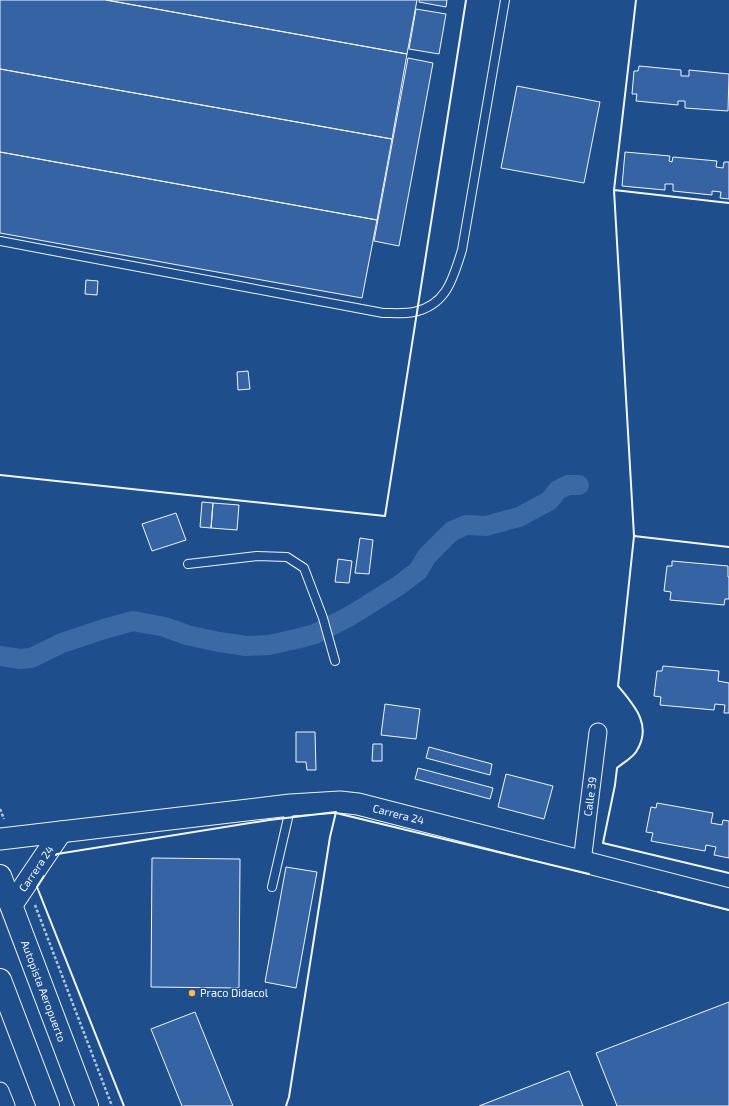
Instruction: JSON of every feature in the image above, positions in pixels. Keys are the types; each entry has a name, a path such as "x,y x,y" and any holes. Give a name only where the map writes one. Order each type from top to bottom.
{"highway":[{"name":"Autopista Aeropuerto","path":"0,876 87,1106"},
{"path":"0,980 48,1106"}],"street":[{"name":"Calle 39","path":"582,862 598,732"},
{"name":"Carrera 24","path":"6,838 290,805 340,802 358,804 729,899"},
{"name":"Carrera 24","path":"11,906 61,832"},
{"path":"0,1091 6,1106"}],"lane":[{"path":"0,241 383,314 413,312 430,307 437,301 452,281 462,250 505,0"},
{"path":"188,564 257,556 287,557 304,568 323,618 335,661"},
{"path":"272,887 290,805"}],"path":[{"path":"0,809 6,838"},
{"path":"26,883 112,1106"}],"building":[{"path":"0,0 106,0 407,54 392,139 0,69"},
{"path":"106,0 417,0 407,54"},
{"path":"419,0 447,0 446,7 419,2"},
{"path":"416,9 446,14 439,54 409,49"},
{"path":"408,58 433,63 399,246 374,241"},
{"path":"639,66 681,70 681,76 689,76 689,70 729,74 728,111 685,108 685,101 678,101 678,105 636,101 637,94 632,94 634,71 638,71"},
{"path":"0,69 392,139 377,220 0,152"},
{"path":"517,86 600,102 584,183 501,168"},
{"path":"0,152 377,220 362,298 0,233"},
{"path":"625,152 670,156 669,161 672,162 673,157 717,161 716,167 723,168 724,162 729,162 729,199 720,198 721,192 712,191 712,195 673,191 673,184 665,184 665,190 622,186"},
{"path":"86,280 98,281 97,295 85,294"},
{"path":"248,371 250,389 238,390 237,372"},
{"path":"202,502 213,503 211,528 200,527"},
{"path":"213,503 239,505 237,530 211,528"},
{"path":"176,513 186,540 152,551 142,524"},
{"path":"360,538 373,540 369,574 355,573"},
{"path":"338,559 352,561 349,583 335,582"},
{"path":"672,561 728,566 729,599 725,599 724,605 670,600 671,592 664,591 667,566 672,566"},
{"path":"663,666 719,671 718,681 729,683 729,713 724,713 725,705 715,704 714,710 660,705 661,697 654,696 657,671 662,671"},
{"path":"385,704 420,709 416,739 381,735"},
{"path":"296,732 315,732 316,770 307,770 306,762 296,762"},
{"path":"373,744 382,744 382,761 372,761"},
{"path":"429,747 492,764 490,775 426,758"},
{"path":"418,768 493,788 490,799 415,779"},
{"path":"506,774 553,786 544,819 498,807"},
{"path":"657,803 713,813 711,823 722,825 723,820 729,821 729,858 714,855 716,847 706,845 705,851 651,841 653,833 646,832 651,807 656,808"},
{"path":"152,858 240,859 239,988 151,987"},
{"path":"286,867 317,872 296,988 265,982"},
{"path":"729,1002 729,1106 617,1106 596,1053"},
{"path":"195,1012 233,1106 182,1106 151,1029"},
{"path":"569,1071 583,1106 479,1106"}],"waterway":[{"path":"0,656 20,659 31,658 62,643 133,621 165,627 187,635 246,646 269,645 315,634 350,616 398,586 418,571 427,556 452,531 466,525 486,526 519,517 549,501 558,490 568,485 579,485"}],"wall":[{"path":"0,475 385,516 466,0"},
{"path":"615,190 636,0"},
{"path":"729,203 614,190 634,536 729,547"},
{"path":"636,536 634,536 618,686 636,709 640,717 643,734 641,743 636,752 617,768 603,843 729,873"},
{"path":"56,855 269,820 336,812 330,837 289,1097 286,1106"},
{"path":"336,813 589,874"},
{"path":"44,876 37,887 124,1106"},
{"path":"658,892 729,910"}],"place":[{"name":"Praco Didacol","path":"192,993"}]}
